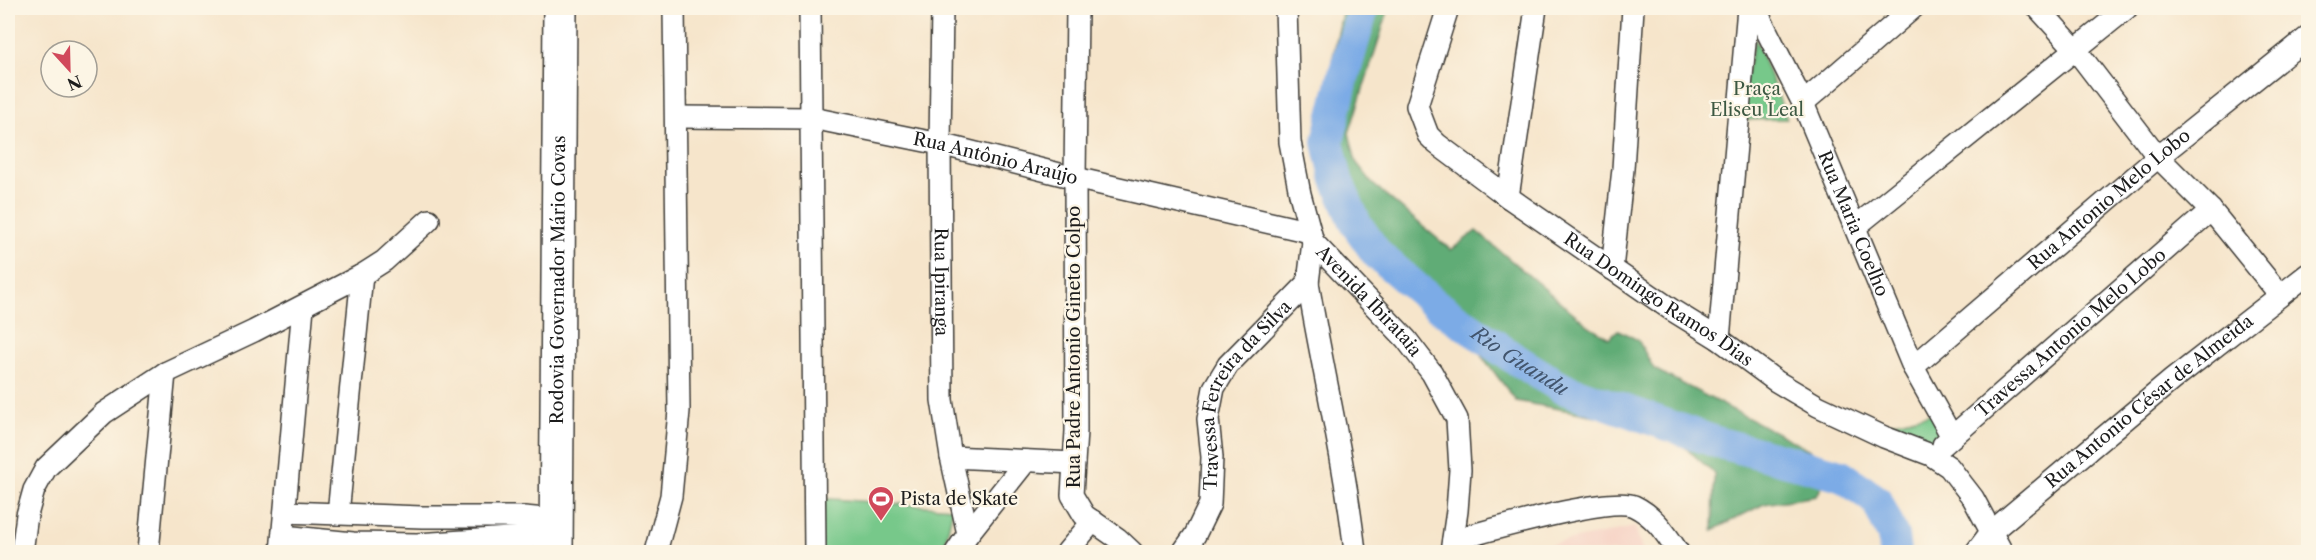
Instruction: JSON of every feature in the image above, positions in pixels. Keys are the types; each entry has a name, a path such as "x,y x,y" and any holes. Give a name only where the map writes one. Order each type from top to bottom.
{"highway":[{"name":"Rodovia Governador Mário Covas","path":"556,536 560,8"}],"street":[{"path":"656,552 671,496 679,411 674,8"},
{"path":"810,8 814,552"},
{"name":"Rua Ipiranga","path":"942,8 940,144 942,400 951,457 968,534"},
{"name":"Rua Padre Antonio Gineto Colpo","path":"1077,8 1076,431 1072,495 1084,516 1117,538 1132,552"},
{"name":"Avenida Ibirataia","path":"1286,8 1290,142 1311,237 1406,339 1432,373 1457,419 1460,470 1452,546"},
{"name":"Rua Domingo Ramos Dias","path":"1448,8 1417,106 1428,135 1437,144 1508,197 1672,310 1719,339 1776,381 1818,406 1884,437 1931,455 1949,467 1961,480 1984,515 2002,552"},
{"path":"1508,197 1536,8"},
{"path":"1612,269 1623,169 1633,8"},
{"path":"1719,339 1748,8"},
{"name":"Rua Maria Coelho","path":"1755,8 1803,104 1913,367 1952,437"},
{"path":"1803,104 1913,8"},
{"path":"2038,8 2076,50 2158,157 2211,210 2280,295"},
{"path":"1855,227 2127,8"},
{"name":"Rua Antonio Melo Lobo","path":"1913,367 2158,157 2308,37"},
{"name":"Rua Antônio Araújo","path":"676,117 812,118 940,144 1311,237"},
{"name":"Travessa Antonio Melo Lobo","path":"1931,455 2211,210"},
{"path":"21,552 34,490 46,468 104,413 165,373 303,307 362,275 384,261 429,220"},
{"name":"Travessa Ferreira da Silva","path":"1183,552 1195,535 1210,504 1212,457 1208,419 1214,388 1228,365 1308,283 1311,237"},
{"name":"Rua Antonio César de Almeida","path":"1976,552 1991,532 2172,380 2308,274"},
{"path":"353,543 347,514 362,275"},
{"path":"1308,283 1328,396 1343,460 1355,552"},
{"path":"303,307 282,544 326,546 353,543 417,544 556,536"},
{"path":"148,552 165,373"},
{"path":"951,457 1074,463"},
{"path":"956,552 1026,461"},
{"path":"1452,546 1603,505 1632,505 1650,516 1664,530 1678,552"},
{"path":"285,512 524,517 556,536"},
{"path":"1067,552 1093,521"}],"shaded area":[{"path":"1635,527 1643,552 1512,552"}],"green space":[{"path":"1343,8 1389,8 1349,133 1356,162 1374,185 1451,250 1476,231 1589,326 1609,338 1618,330 1638,340 1654,369 1833,462 1817,496 1764,504 1713,530 1714,473 1680,443 1607,418 1516,401 1469,339 1410,295 1362,251 1339,211 1316,140"},
{"name":"Praça Eliseu Leal","path":"1755,38 1787,119 1736,120"},
{"path":"1937,412 1945,437 1939,449 1866,429"},
{"path":"819,498 953,508 943,552 816,552"}],"waterway":[{"name":"Rio Guandu","path":"1363,8 1328,142 1337,180 1356,224 1377,254 1435,304 1562,388 1716,442 1841,475 1877,501 1893,536 1895,552"}],"place":[{"name":"Pista de Skate","path":"881,522"}]}
